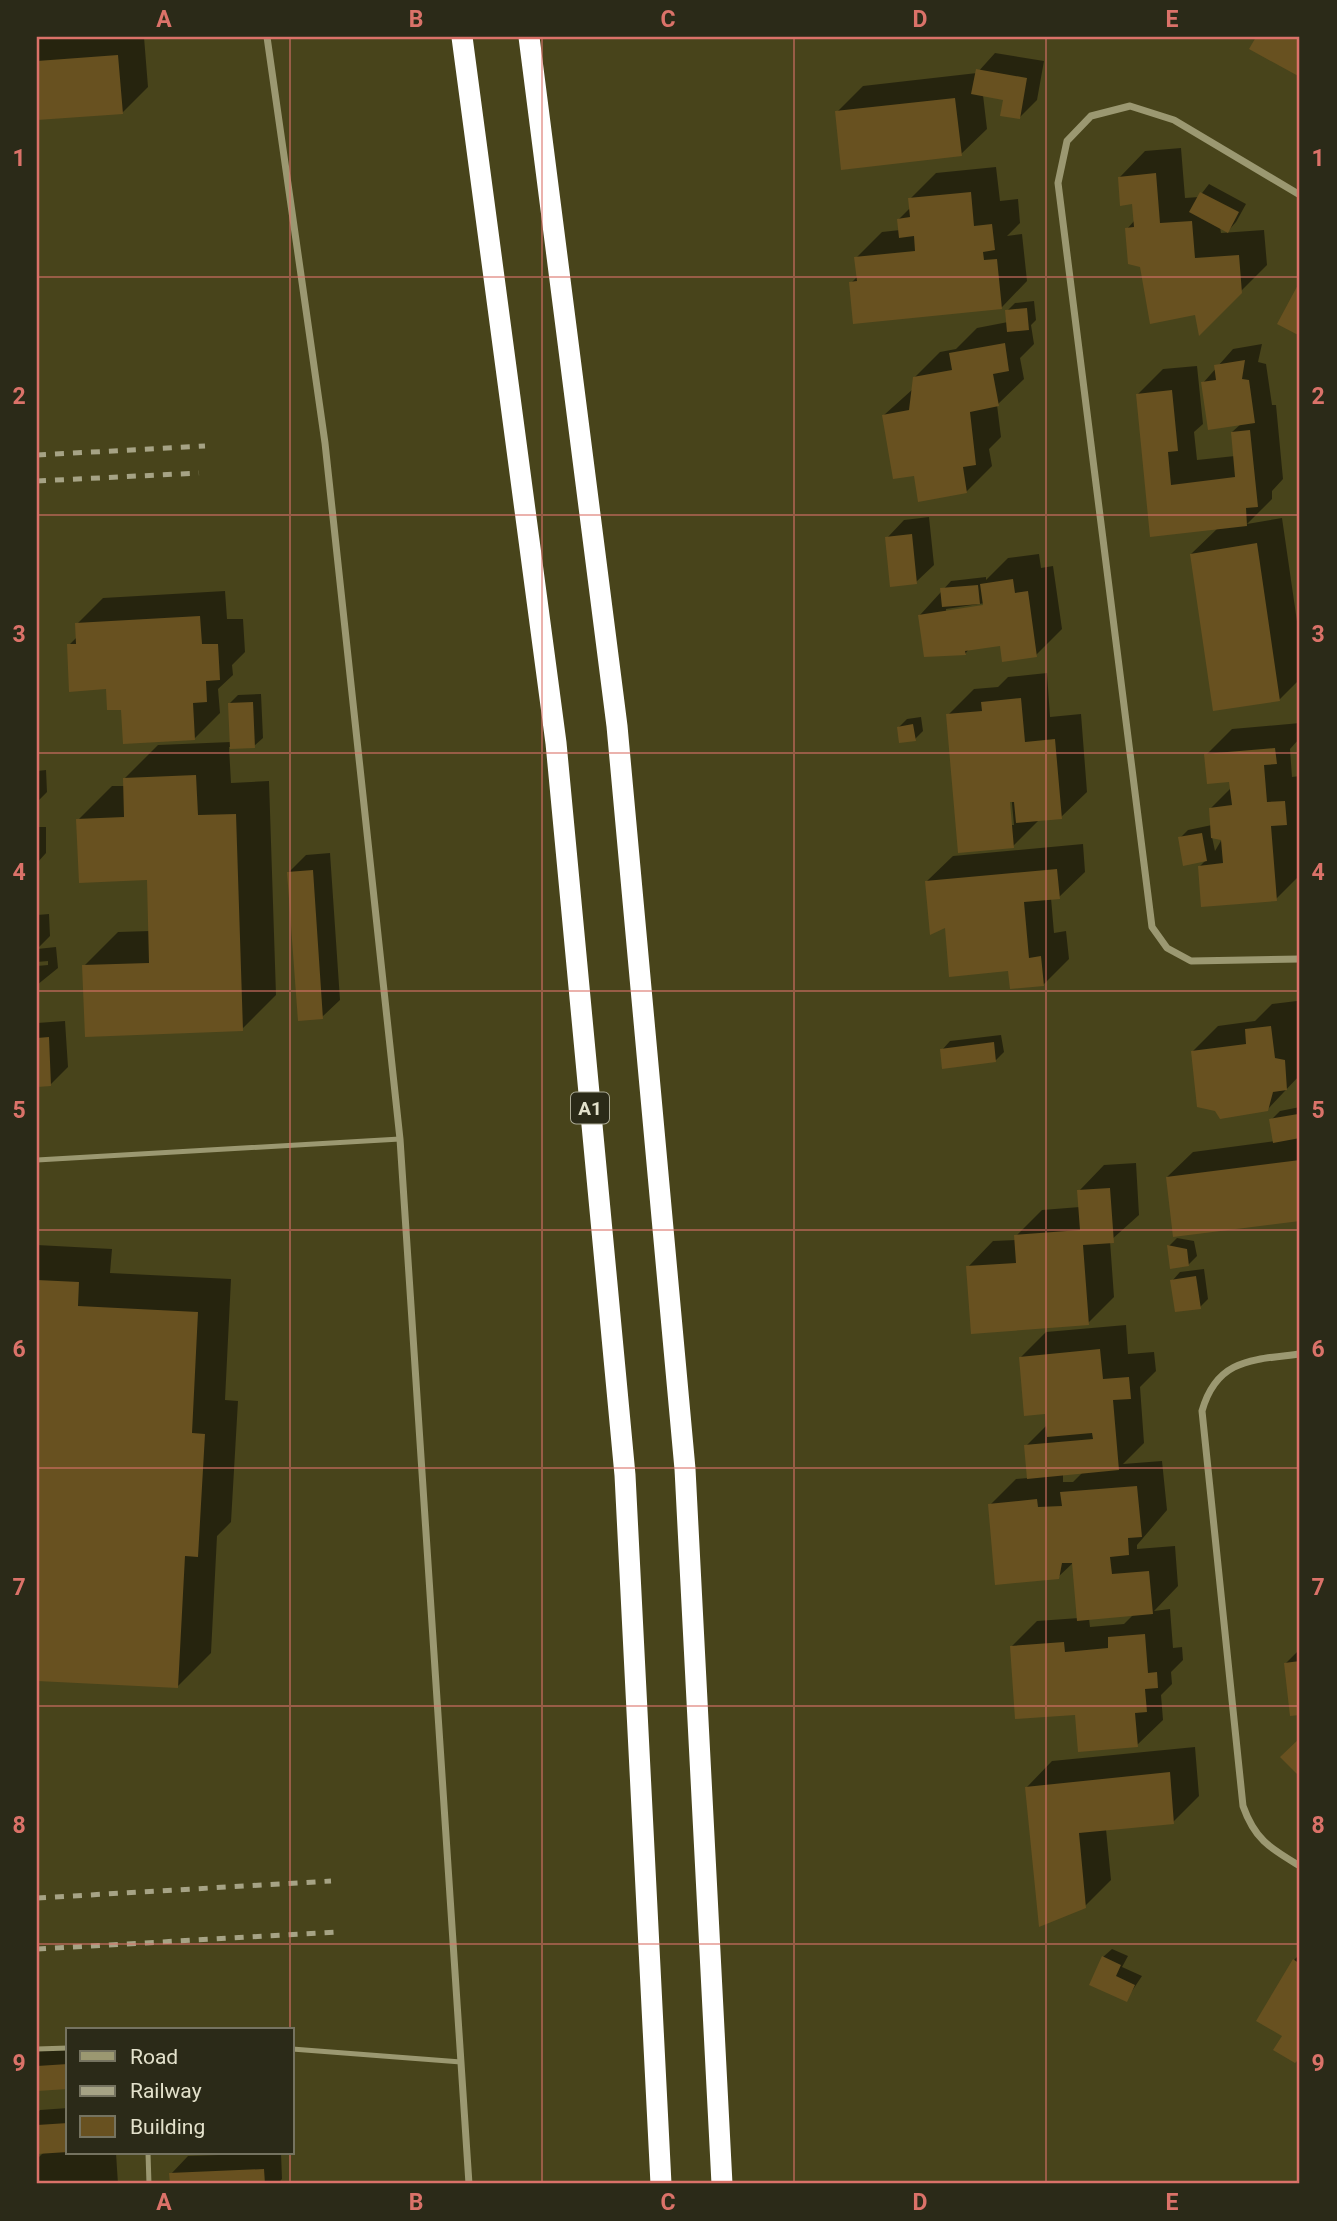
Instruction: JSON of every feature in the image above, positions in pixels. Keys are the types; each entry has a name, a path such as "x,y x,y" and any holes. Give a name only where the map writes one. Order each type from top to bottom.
{"highway":[{"name":"A1","path":"462,37 556,743 624,1462 662,2184"},
{"path":"529,37 617,726 681,1428 722,2184"}],"street":[{"path":"267,37 325,443 400,1139 469,2184"},
{"path":"1300,195 1174,120 1130,106 1091,116 1067,141 1058,183 1152,928 1167,948 1191,961 1300,958"},
{"path":"1300,1354 1242,1362 1226,1371 1208,1390 1202,1411 1243,1806 1252,1831 1273,1850 1300,1866"}],"lane":[{"path":"37,1160 400,1139"},
{"path":"37,2049 66,2048"},
{"path":"294,2049 461,2062"},
{"path":"148,2154 149,2184"}],"building":[{"path":"1256,37 1300,37 1300,77 1249,49"},
{"path":"118,55 123,114 37,120 37,61"},
{"path":"976,69 1027,78 1020,119 1000,116 1003,100 971,94"},
{"path":"955,98 962,156 841,170 835,111"},
{"path":"1156,173 1160,223 1192,221 1195,258 1239,255 1242,293 1199,336 1195,315 1150,324 1140,267 1128,264 1125,228 1134,227 1132,204 1120,206 1118,177"},
{"path":"971,192 974,226 992,224 995,250 983,252 984,260 997,259 1002,309 853,324 849,282 857,281 854,257 915,251 914,236 899,238 897,219 910,217 908,198"},
{"path":"1200,192 1239,212 1228,233 1189,212"},
{"path":"1300,281 1300,336 1277,324"},
{"path":"1027,308 1029,330 1007,332 1005,310"},
{"path":"1005,343 1009,371 993,374 999,406 970,412 976,465 963,467 967,493 918,502 914,476 893,479 882,415 909,410 913,377 952,370 949,353"},
{"path":"1245,360 1242,379 1249,380 1255,423 1208,430 1201,382 1216,380 1214,365"},
{"path":"1172,390 1178,451 1168,452 1171,485 1235,477 1231,432 1250,430 1258,507 1246,508 1247,526 1150,537 1136,394"},
{"path":"912,534 917,584 890,587 885,537"},
{"path":"1257,543 1280,701 1213,711 1190,554"},
{"path":"1013,579 1015,593 1028,591 1037,657 1002,662 1000,646 965,651 966,655 924,657 918,615 983,605 980,584"},
{"path":"978,585 980,604 942,607 940,588"},
{"path":"200,616 202,644 218,644 220,680 206,681 207,702 193,703 195,740 123,744 121,710 107,710 106,689 69,692 67,644 76,644 75,623"},
{"path":"1021,698 1025,742 1055,739 1062,819 1016,823 1014,802 1010,802 1014,848 958,853 946,714 982,711 981,702"},
{"path":"253,702 255,748 230,749 228,703"},
{"path":"913,724 916,741 899,743 897,727"},
{"path":"1275,748 1277,764 1264,765 1267,802 1285,801 1287,825 1271,826 1277,901 1201,907 1198,866 1223,863 1221,840 1211,838 1209,808 1232,805 1229,782 1207,784 1204,754"},
{"path":"196,775 198,815 236,814 243,1031 85,1037 82,965 149,963 147,880 79,883 76,819 124,817 123,778"},
{"path":"1202,833 1207,861 1183,866 1178,837"},
{"path":"1057,869 1060,899 1024,902 1029,958 1041,956 1044,986 1010,989 1008,971 949,977 945,928 930,935 925,881"},
{"path":"313,870 323,1019 298,1021 287,872"},
{"path":"1271,1026 1275,1058 1285,1060 1287,1090 1273,1092 1268,1111 1220,1119 1215,1111 1197,1107 1191,1051 1246,1044 1245,1029"},
{"path":"49,1037 51,1086 37,1087 37,1038"},
{"path":"994,1042 996,1062 942,1069 940,1049"},
{"path":"1298,1114 1300,1138 1273,1143 1269,1119"},
{"path":"1300,1160 1300,1221 1173,1237 1166,1177"},
{"path":"1110,1188 1114,1243 1083,1245 1089,1325 971,1334 966,1266 1016,1263 1014,1235 1080,1230 1077,1190"},
{"path":"1167,1245 1187,1249 1189,1266 1170,1269"},
{"path":"1196,1276 1201,1309 1175,1312 1170,1280"},
{"path":"37,1280 79,1282 78,1306 198,1312 192,1433 205,1434 198,1557 185,1556 178,1688 37,1681"},
{"path":"1100,1349 1103,1379 1129,1377 1131,1399 1113,1400 1119,1470 1027,1479 1024,1445 1093,1439 1092,1433 1047,1437 1045,1414 1024,1416 1019,1357"},
{"path":"1137,1486 1142,1537 1128,1538 1129,1555 1110,1557 1112,1574 1149,1571 1153,1614 1077,1621 1072,1563 1062,1563 1059,1579 995,1585 988,1504 1037,1499 1038,1507 1062,1506 1060,1492"},
{"path":"1145,1634 1148,1673 1157,1672 1158,1688 1145,1689 1147,1712 1135,1713 1138,1747 1078,1752 1075,1715 1015,1719 1010,1646 1064,1642 1065,1652 1108,1648 1108,1637"},
{"path":"1300,1661 1300,1715 1290,1716 1284,1663"},
{"path":"1300,1738 1300,1777 1280,1757"},
{"path":"1170,1772 1174,1824 1079,1833 1086,1908 1039,1927 1025,1787"},
{"path":"1102,1956 1121,1965 1116,1976 1135,1985 1127,2002 1089,1985"},
{"path":"1293,1959 1300,1964 1300,2058 1295,2063 1273,2050 1282,2036 1256,2021"},
{"path":"66,2064 66,2089 37,2091 37,2066"},
{"path":"66,2123 66,2152 37,2154 37,2125"},
{"path":"264,2169 265,2184 170,2184 169,2173"}],"railway":[{"path":"37,455 205,446"},
{"path":"37,481 199,473"},
{"path":"37,1898 331,1881"},
{"path":"37,1949 337,1932"}]}
